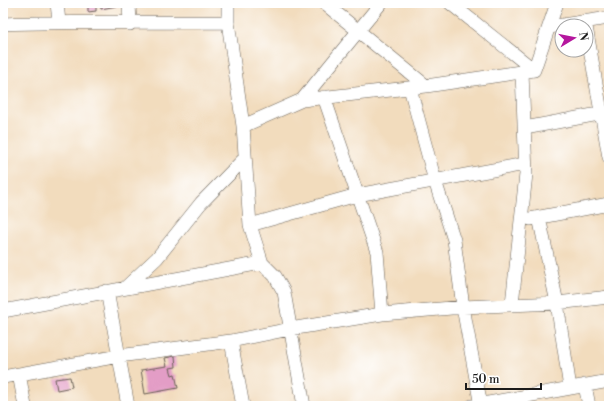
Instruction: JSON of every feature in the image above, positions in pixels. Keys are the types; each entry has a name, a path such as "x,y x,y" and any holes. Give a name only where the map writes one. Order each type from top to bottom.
{"street":[{"path":"57,3 59,22"},
{"path":"129,3 130,24"},
{"path":"228,3 228,22 243,126 250,225 262,263 275,276 284,292 304,406"},
{"path":"324,3 426,86"},
{"path":"302,100 381,3"},
{"path":"450,3 528,71"},
{"path":"512,304 521,221 525,164 524,128 528,71 549,27 557,3"},
{"path":"594,20 609,18"},
{"path":"3,24 59,22 130,24 228,22"},
{"path":"549,27 554,26"},
{"path":"593,58 605,113 609,157"},
{"path":"243,126 302,100 426,86 528,71"},
{"path":"410,88 435,181 454,240 478,406 609,381"},
{"path":"324,97 377,252 382,314"},
{"path":"524,128 605,113"},
{"path":"125,288 157,258 201,203 245,158"},
{"path":"250,225 357,195 525,164"},
{"path":"521,221 609,204"},
{"path":"539,217 556,303 570,388"},
{"path":"3,311 262,263"},
{"path":"107,292 128,406"},
{"path":"3,377 119,356 231,341 290,329 382,314 463,307 556,303 609,297"},
{"path":"231,341 243,406"},
{"path":"19,374 25,406"},
{"path":"585,385 589,406"}],"building":[{"path":"88,3 96,3 96,11 88,12"},
{"path":"100,3 122,3 122,5 101,9"},
{"path":"175,356 176,367 170,368 172,375 175,374 178,388 145,394 141,370 167,366 165,358"},
{"path":"70,377 72,387 57,390 55,379"}]}
